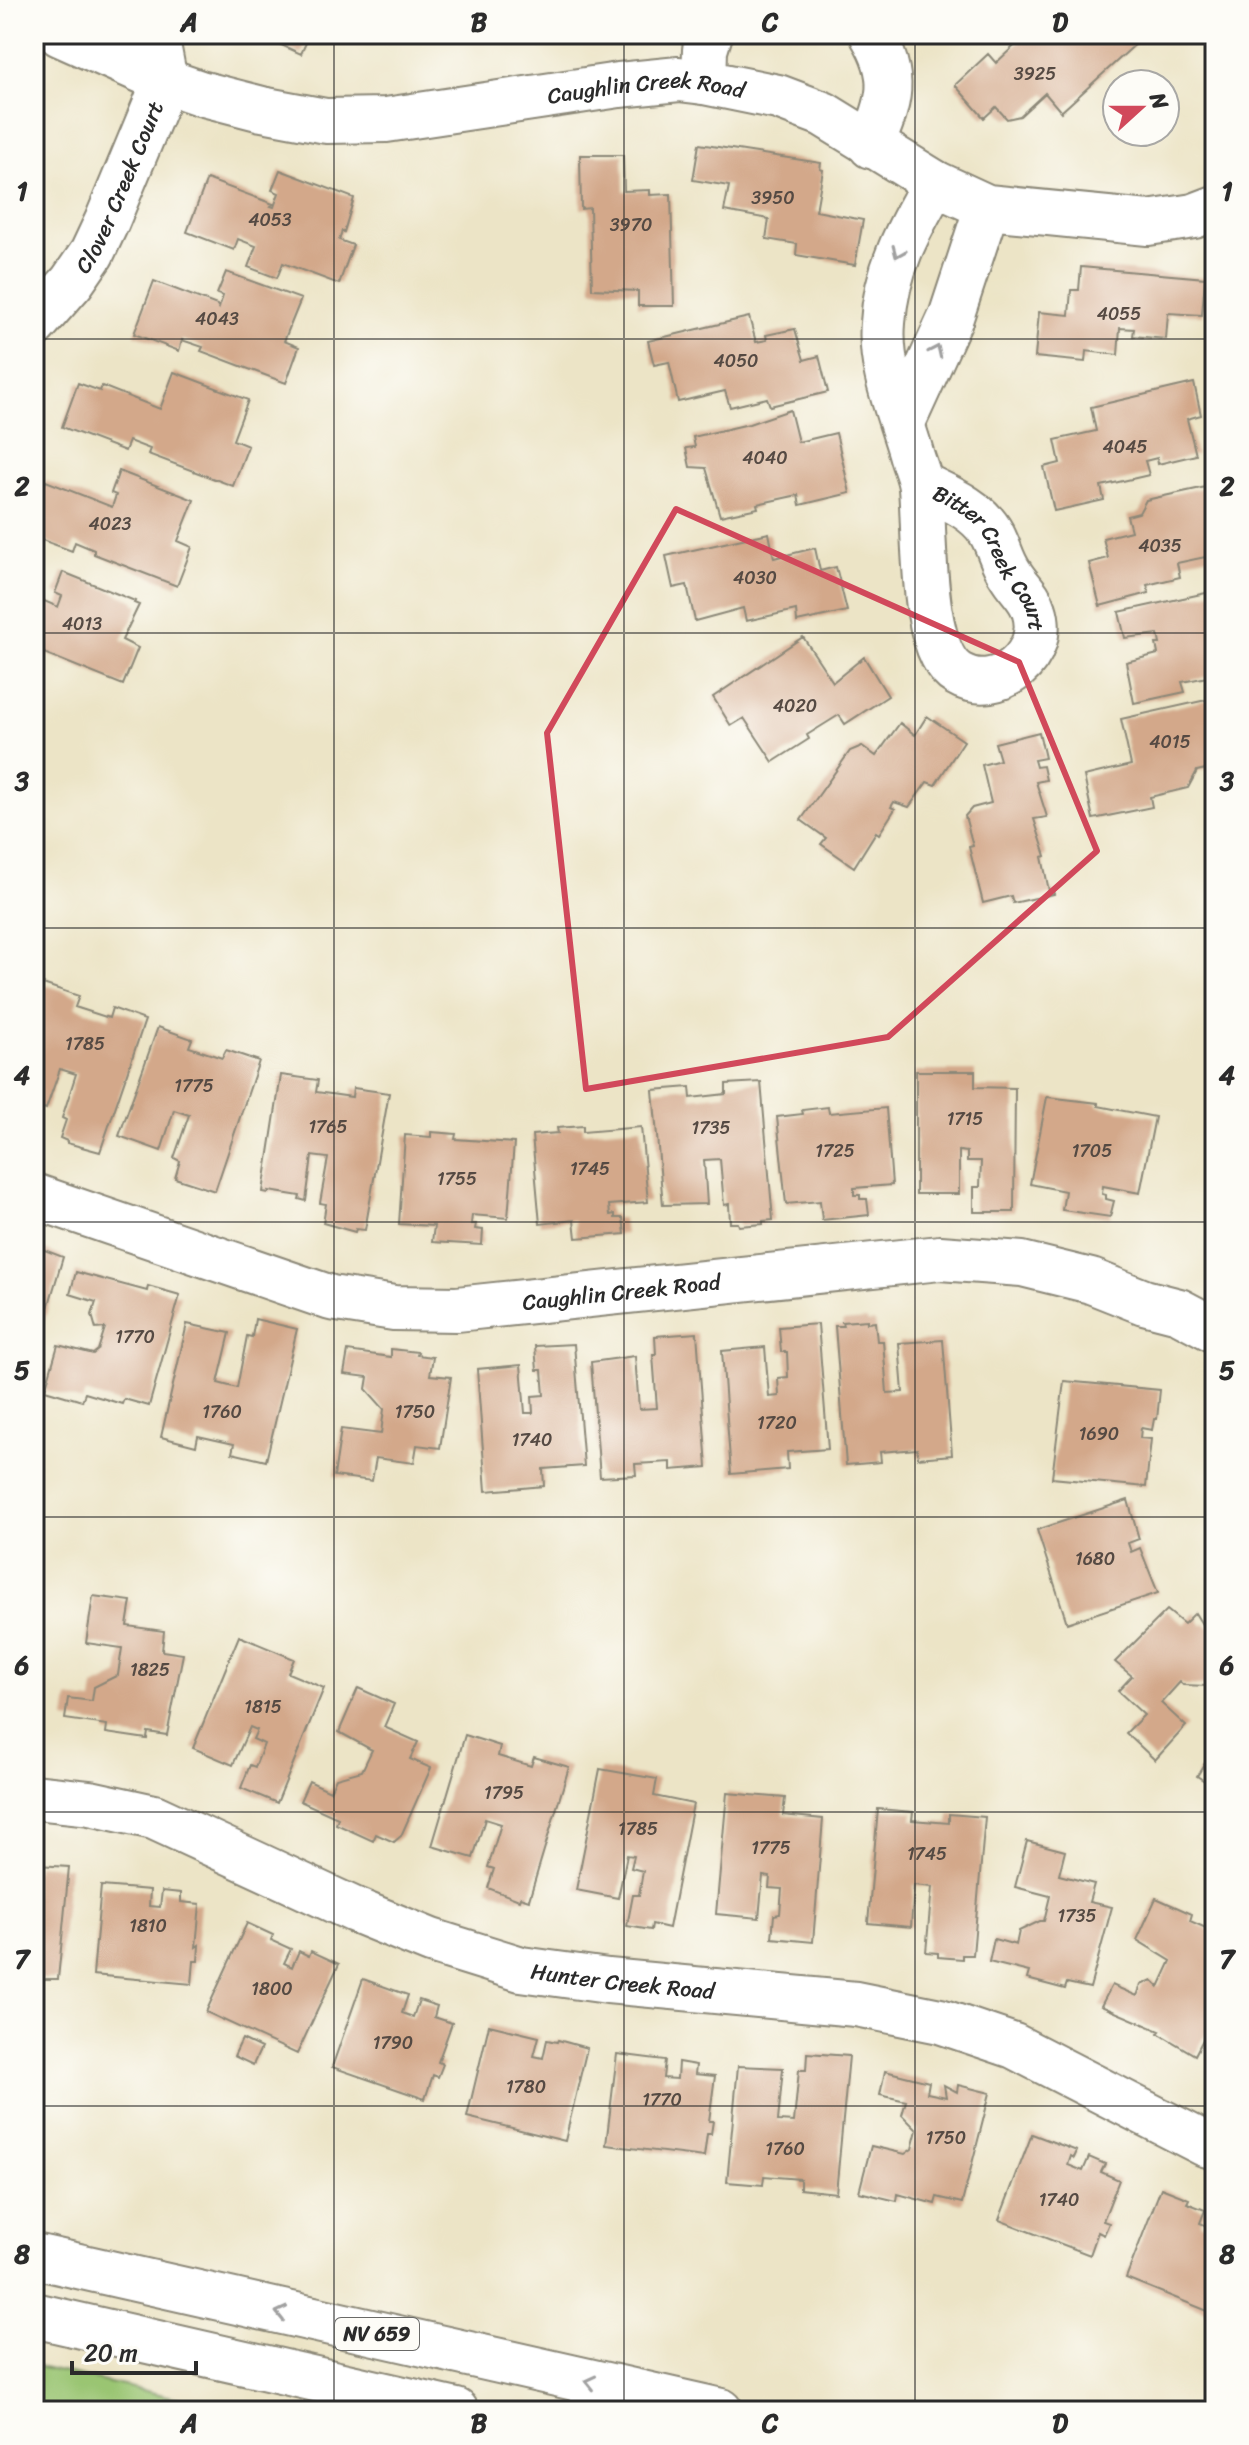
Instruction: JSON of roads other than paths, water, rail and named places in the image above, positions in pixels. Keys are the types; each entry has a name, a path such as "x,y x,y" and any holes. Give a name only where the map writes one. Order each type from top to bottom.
{"street":[{"name":"Caughlin Creek Road","path":"60,34 165,81 262,109 326,121 386,120 679,79 731,86 802,105 841,123 871,146 935,183 987,207 1148,223 1194,216 1215,208"},
{"path":"156,34 165,81"},
{"path":"704,82 705,50 710,34"},
{"path":"871,146 888,104 890,80 885,60 872,34"},
{"name":"Clover Creek Court","path":"34,325 72,282 92,253 165,81"},
{"name":"Bitter Creek Court","path":"921,484 882,345 886,287 909,226 935,183"},
{"path":"903,422 951,317 987,207"},
{"name":"Caughlin Creek Road","path":"34,1196 331,1298 394,1308 457,1309 940,1258 1022,1264 1091,1281 1144,1302 1179,1311 1215,1330"},
{"name":"Hunter Creek Road","path":"34,1797 90,1803 154,1817 355,1910 431,1941 521,1969 608,1981 856,2004 940,2021 1014,2046 1215,2147"},
{"name":"NV 659","path":"34,2256 721,2411"},
{"name":"NV 659","path":"34,2315 456,2411"}]}
